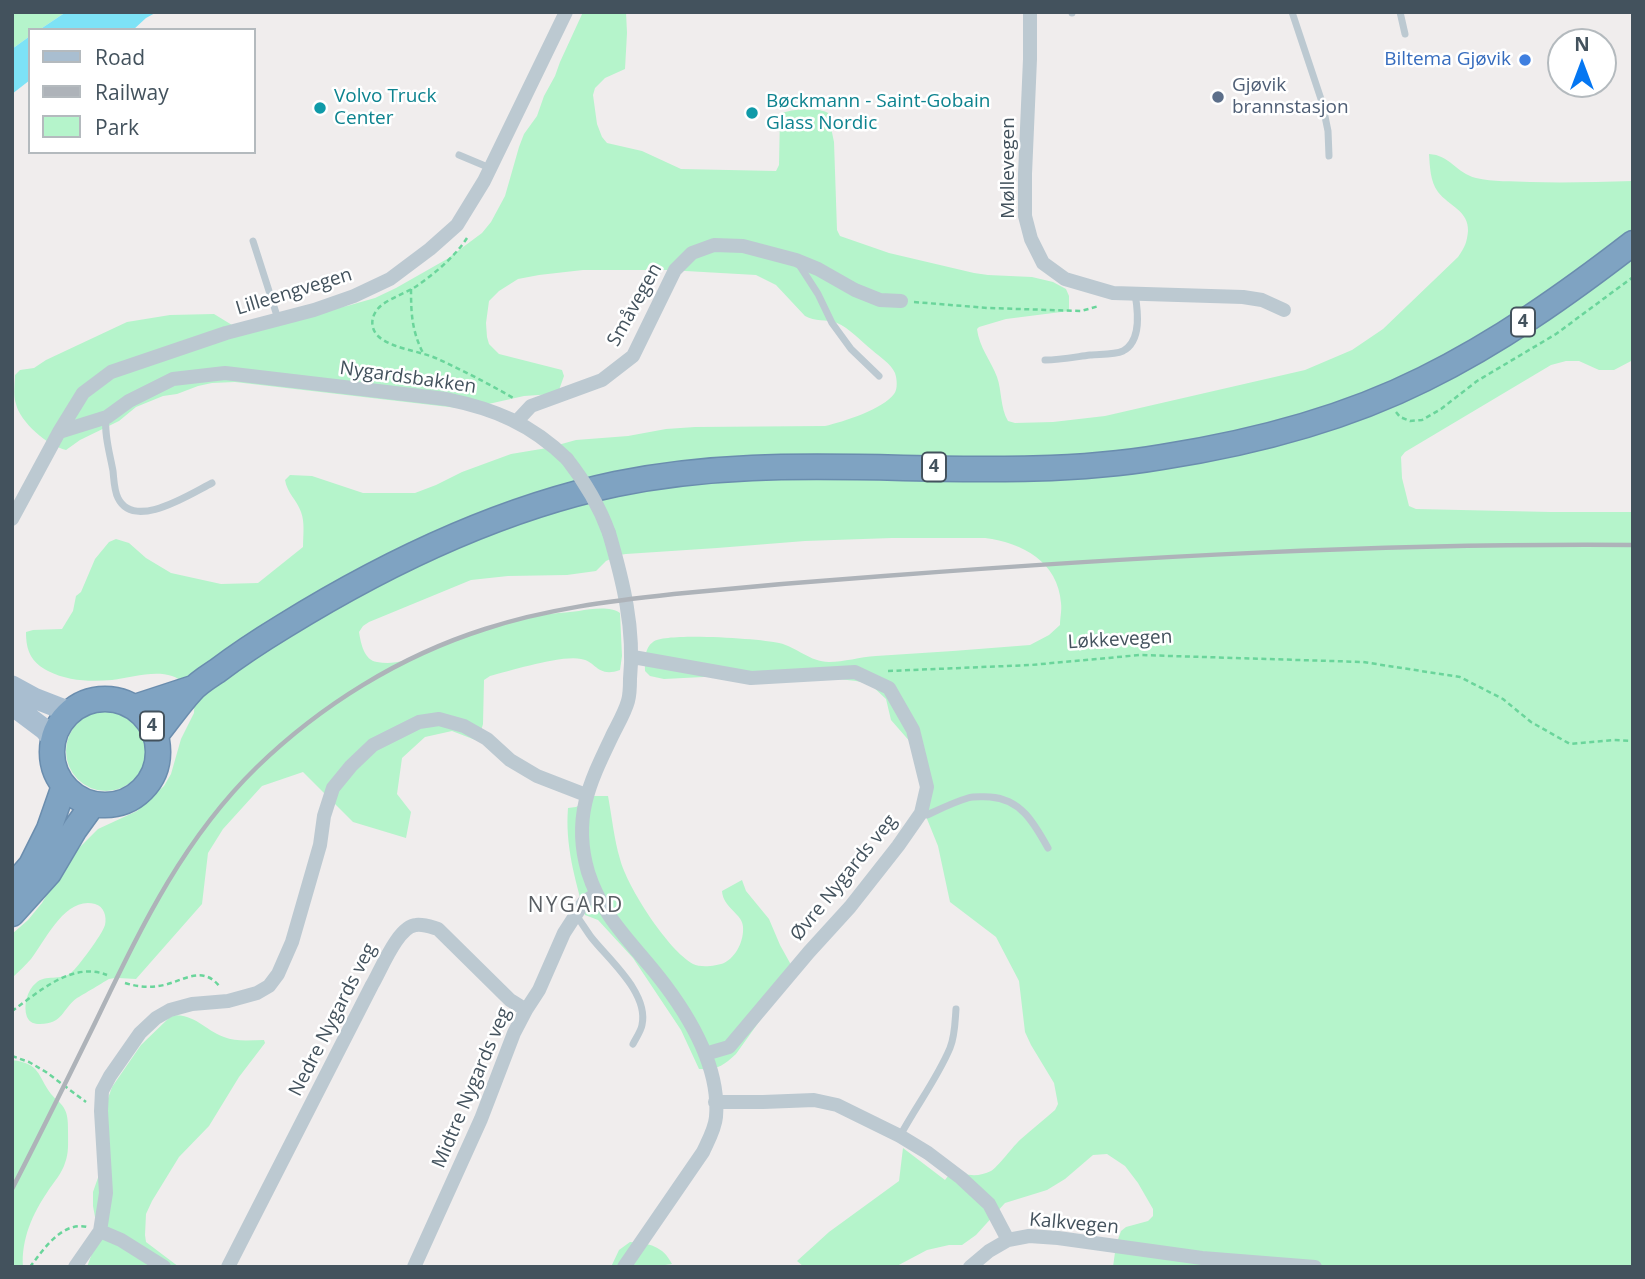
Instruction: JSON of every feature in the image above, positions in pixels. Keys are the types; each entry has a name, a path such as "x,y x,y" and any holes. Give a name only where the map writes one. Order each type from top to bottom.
{"highway":[{"name":"4","path":"156,735 193,688 270,634 320,604 385,569 494,521 546,503 614,485 664,476 750,468 1054,468 1109,464 1193,452 1292,429 1372,402 1464,358 1557,300 1633,243"},
{"name":"4","path":"135,707 193,688"},
{"name":"4","path":"70,712 94,699 122,701 144,714 156,735 159,750 157,767 139,794 125,802 93,804"},
{"path":"12,914 49,873 93,804 77,797 64,786 54,769 53,739 62,719 70,712"},
{"path":"12,887 31,865 49,829 64,786"}],"main road":[{"path":"12,686 70,712"},
{"path":"12,705 53,739"}],"street":[{"name":"Lilleengvegen","path":"14,511 83,393 111,372 226,333 314,310 354,296 390,279 457,225 484,181 566,12"},
{"name":"Møllevegen","path":"1030,12 1031,59 1025,216 1031,239 1043,262 1065,279 1113,293 1243,297 1262,300 1284,310"},
{"name":"Småvegen","path":"517,421 527,409 539,402 602,380 633,356 675,270 692,253 714,245 743,246 796,260 880,300 901,301"},
{"name":"Nygardsbakken","path":"59,432 107,417 129,401 173,379 225,373 446,399 484,408 517,421 543,438 567,459 587,486 609,533 629,612 632,657 628,701 586,795 582,819 584,854 596,894 610,919 666,985 690,1022 705,1054 713,1080 716,1117 703,1152 624,1267"},
{"path":"632,657 751,678 855,672"},
{"name":"Øvre Nygards veg","path":"705,1054 729,1047 809,951 850,907 921,813 926,787 913,730 889,688 855,672"},
{"path":"75,1267 100,1231 106,1193 102,1091 110,1076 140,1033 156,1018 170,1010 192,1004 228,1001 257,993 269,986 278,974 292,942 320,845 324,816 333,788 373,745 419,722 439,719 464,726 487,739 510,760 537,776 586,795"},
{"name":"Midtre Nygards veg","path":"414,1267 481,1119 514,1033 539,990 564,933 584,902 596,894"},
{"name":"Nedre Nygards veg","path":"228,1267 372,985 397,939 407,928 414,925 438,929 503,993 526,1010"},
{"name":"Kalkvegen","path":"715,1102 814,1100 837,1105 900,1136 961,1178 989,1204 1008,1240 1029,1236 1058,1238 1202,1258 1315,1267"},
{"path":"100,1231 121,1240 164,1267"},
{"path":"970,1267 1008,1240"}],"lane":[{"path":"1292,12 1322,102 1328,131 1329,156"},
{"path":"1400,12 1405,34"},
{"path":"459,155 490,168"},
{"path":"253,241 278,319"},
{"path":"796,260 850,349 879,376"},
{"path":"1045,360 1123,351 1131,343 1136,327 1138,312 1135,294"},
{"path":"107,417 105,428 116,490 120,502 129,509 141,512 155,510 212,483"},
{"path":"921,813 927,815 968,798 1002,798 1010,801 1025,814 1048,848"},
{"path":"575,915 637,996 642,1011 642,1024 633,1044"},
{"path":"900,1136 922,1102 950,1047 956,1009"}],"path":[{"path":"435,272 377,309 372,318 376,334 391,344 438,359 517,400 527,409"},
{"path":"1393,407 1400,417 1410,421 1422,420 1478,381 1556,334 1633,277"},
{"path":"411,289 411,319 423,354"},
{"path":"901,301 1081,312 1103,304"},
{"name":"Løkkevegen","path":"855,672 1031,665 1140,655 1363,662 1460,677 1503,699 1531,722 1570,744 1633,741"},
{"path":"12,1011 65,976 82,970 107,975"},
{"path":"125,983 146,987 164,985 193,976 207,976 214,979 228,1001"},
{"path":"12,1056 38,1067 101,1111"},
{"path":"30,1267 46,1246 65,1230 81,1226 100,1231"}],"green space":[{"path":"66,12 42,28 28,28 28,37 12,49 12,14"},
{"path":"583,12 626,12 625,69 605,78 595,88 593,95 597,124 607,143 642,151 681,169 776,171 779,165 780,114 804,109 823,111 828,113 834,142 837,230 840,236 889,253 974,273 1032,277 1053,282 1066,289 1069,311 1006,319 977,329 997,377 1005,416 1008,421 1015,423 1105,416 1305,370 1352,350 1383,329 1458,257 1465,244 1468,231 1465,218 1435,188 1429,154 1442,157 1469,176 1489,180 1633,181 1633,360 1614,370 1599,370 1579,361 1551,365 1405,452 1401,457 1402,478 1409,506 1416,509 1633,512 1633,1267 1113,1267 1121,1231 1148,1221 1153,1216 1153,1209 1125,1166 1107,1154 1093,1155 1065,1179 1047,1190 1005,1203 976,1235 962,1245 927,1250 895,1267 804,1267 797,1261 829,1232 899,1181 903,1148 945,1180 954,1168 972,1175 991,1171 1021,1139 1055,1110 1058,1104 1054,1083 1025,1032 1019,981 996,937 950,902 938,846 923,809 919,752 891,720 886,699 870,684 812,676 664,679 650,676 645,671 647,651 653,642 661,639 735,638 779,643 816,660 835,662 876,656 1030,645 1049,635 1060,625 1061,611 1053,576 1046,566 1025,550 985,538 805,541 626,554 606,561 596,571 471,580 369,622 359,632 364,651 373,661 387,663 417,657 454,641 525,618 611,609 620,613 620,670 602,671 586,660 572,658 536,664 484,680 483,724 478,741 452,731 425,737 402,758 397,794 411,812 406,838 353,822 303,772 262,786 223,829 208,853 202,904 136,979 109,979 77,998 58,1019 38,1024 29,1021 26,1003 33,986 40,980 63,977 71,973 99,936 105,925 105,915 103,909 95,904 84,903 74,907 57,921 31,959 12,978 12,934 42,903 68,859 98,829 137,811 164,786 171,774 181,739 194,713 195,691 172,676 150,674 112,680 79,680 48,671 37,664 31,655 26,632 62,629 73,611 76,596 81,592 95,559 109,542 116,539 129,543 146,558 171,573 221,584 258,583 303,547 302,516 285,480 290,475 312,476 363,493 415,493 511,454 576,440 695,427 825,426 872,410 889,400 895,392 897,381 893,370 855,335 837,323 805,316 776,285 756,275 668,270 583,270 518,279 489,301 486,323 489,344 499,354 562,370 564,376 559,390 553,394 524,396 466,409 235,382 212,383 163,396 136,407 119,421 66,450 43,438 23,418 15,397 15,375 20,370 34,368 127,322 170,315 214,314 232,325 347,306 375,298 447,259 482,233 491,222 505,196 524,134 537,116"},
{"path":"106,711 121,714 134,723 143,736 146,751 143,766 134,779 121,788 106,791 91,788 78,779 69,766 66,751 69,736 78,723 91,714"},
{"path":"594,796 608,796 616,844 624,871 650,917 683,957 693,964 708,966 724,963 736,953 742,938 742,922 726,902 722,891 742,880 746,891 769,919 790,963 791,977 736,1054 719,1066 699,1069 681,1030 633,958 598,920 585,915 569,849 568,808 576,807"},
{"path":"172,1015 188,1017 229,1039 264,1040 265,1043 239,1077 209,1126 179,1157 146,1214 146,1242 179,1267 87,1267 96,1242 93,1192 100,1172 105,1107 112,1087 141,1045"},
{"path":"12,1060 28,1064 37,1071 51,1094 64,1108 68,1123 68,1147 64,1167 37,1208 29,1227 24,1246 23,1267 12,1267"},
{"path":"630,1242 655,1247 664,1253 672,1264 611,1267 619,1250"}],"water":[{"path":"66,12 157,12 135,28 42,28"},
{"path":"28,37 28,82 12,94 12,49"}],"railway":[{"path":"12,1189 145,922 206,825 257,767 308,723 392,668 453,640 508,622 578,607 674,594 805,582 1258,553 1446,546 1633,545"}],"place":[{"name":"Biltema Gjøvik","path":"1525,60"},
{"name":"Gjøvik brannstasjon","path":"1218,97"},
{"name":"Volvo Truck Center","path":"320,108"},
{"name":"Bøckmann - Saint-Gobain Glass Nordic","path":"752,113"}],"district":[{"name":"NYGARD","path":"576,906"}]}
